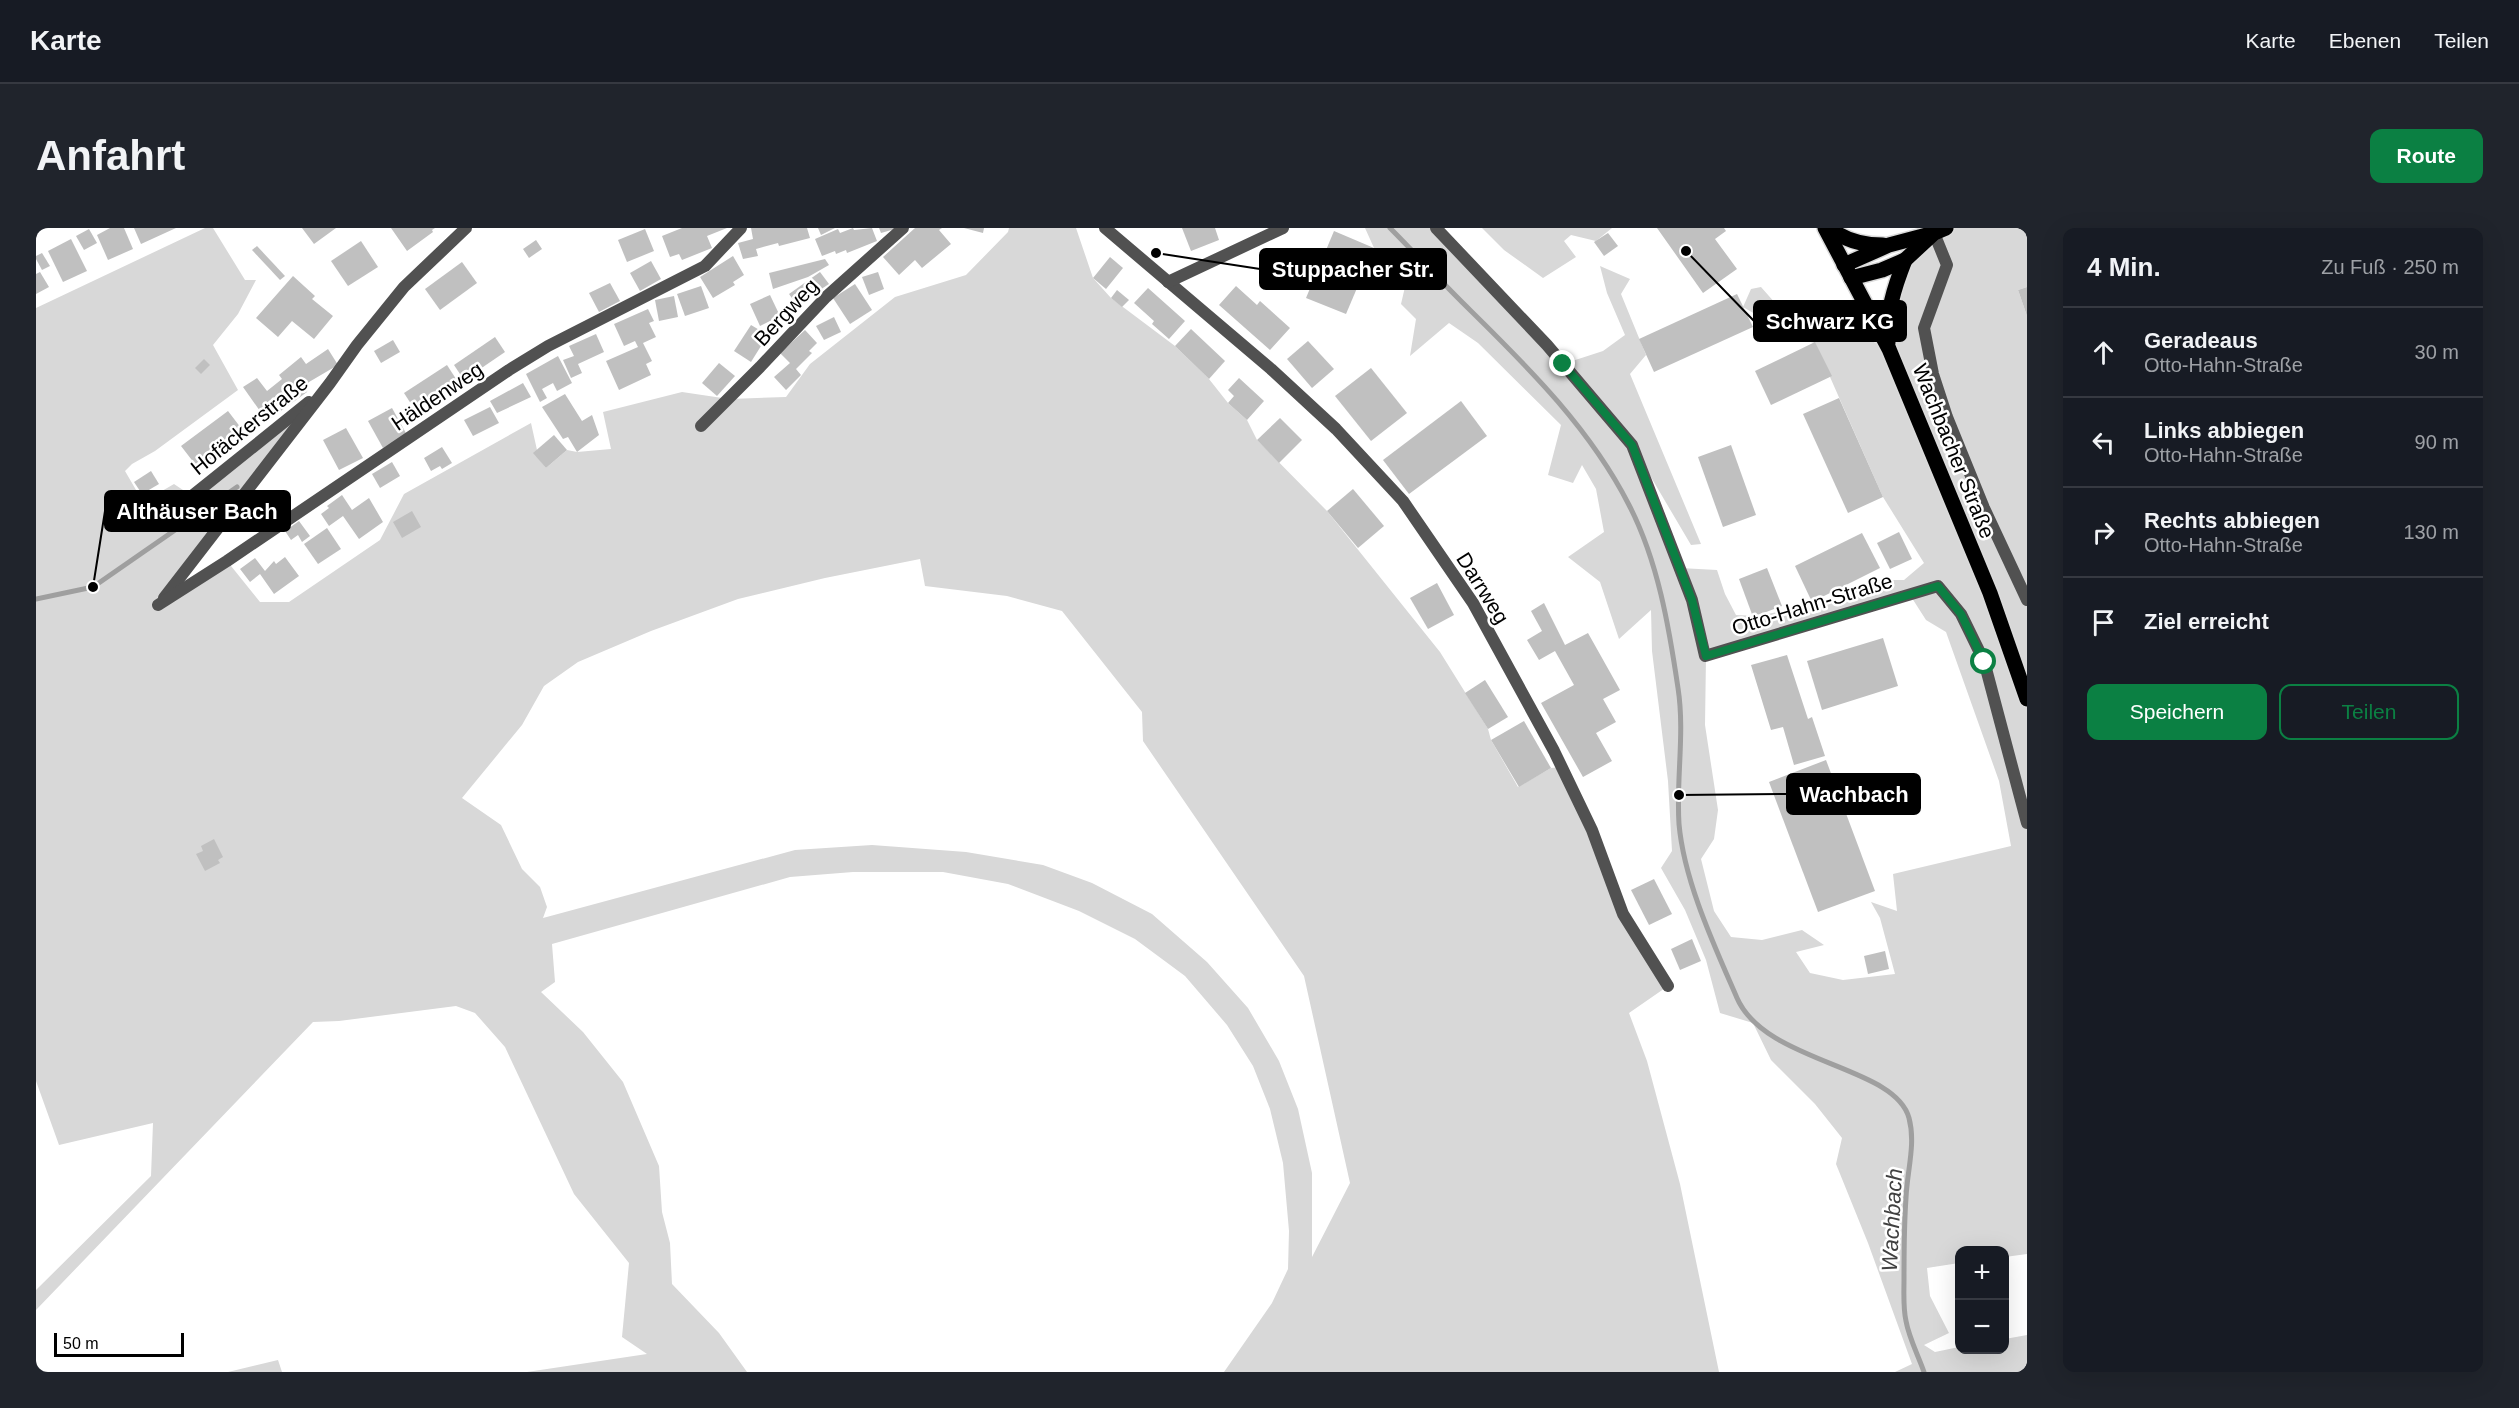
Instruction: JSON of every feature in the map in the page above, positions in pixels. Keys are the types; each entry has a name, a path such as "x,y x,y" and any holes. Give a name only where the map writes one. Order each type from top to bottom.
{"main road":[{"name":"Wachbacher Straße","path":"1825,228 1889,349 1990,593 2027,699"},
{"path":"1830,228 1851,240 1869,245 1889,245"},
{"path":"1847,271 1889,245 1936,230"},
{"path":"1847,271 1882,270 1905,260 1936,230"},
{"path":"1889,349 1887,325 1890,303 1905,260"}],"street":[{"name":"Hofäckerstraße","path":"158,605 404,287 466,228"},
{"name":"Häldenweg","path":"158,605 227,561 509,370 575,332 705,266 741,228"},
{"name":"Bergweg","path":"701,426 760,368 826,297 903,228"},
{"name":"Darrweg","path":"1105,228 1271,369 1336,429 1403,501 1473,603 1554,751 1592,830 1623,914 1668,986"},
{"path":"1168,282 1283,228"},
{"name":"Otto-Hahn-Straße","path":"1436,228 1546,345 1632,445 1692,600 1706,656 1938,586 1961,614 1984,662 2027,823"},
{"path":"1936,230 1947,266 1924,328 1933,374 1947,417 1984,508 2027,600"},
{"name":"Hofäckerstraße","path":"192,496 284,424 330,384"}],"shaded area":[{"path":"205,228 213,228 245,280 256,280 238,314 213,345 238,390 125,471 143,502 174,484 192,496 330,383 160,603 227,561 260,602 289,602 380,540 404,494 531,423 539,459 546,468 567,450 577,452 611,449 603,412 682,392 729,399 786,397 810,364 895,297 966,275 1008,232 1009,228 1076,228 1093,278 1111,298 1175,346 1209,379 1228,403 1247,420 1257,440 1327,511 1440,652 1488,729 1491,740 1518,787 1551,768 1562,767 1623,914 1668,986 1629,1013 1647,1061 1680,1184 1719,1372 1224,1372 1272,1303 1288,1269 1289,1231 1283,1163 1270,1109 1253,1066 1227,1025 1185,976 1135,939 1079,911 1008,884 943,872 853,872 790,877 552,944 555,982 541,992 583,1032 623,1082 659,1166 662,1212 670,1243 672,1284 719,1333 747,1372 527,1372 647,1354 622,1337 629,1263 574,1194 505,1047 475,1013 456,1006 339,1021 313,1022 36,1310 36,1290 151,1176 153,1123 59,1145 36,1081 36,308","holes":["920,559 925,586 1007,596 1062,611 1142,712 1143,741 1304,976 1350,1183 1312,1257 1312,1173 1298,1109 1279,1061 1248,1008 1207,962 1152,914 1092,883 1043,865 966,852 872,845 795,850 543,918 547,907 540,887 522,869 501,825 462,798 522,725 544,686 578,662 651,631 738,599 825,578"]},
{"path":"1365,228 1436,228 1563,364 1603,351 1625,335 1607,293 1600,266 1630,279 1621,294 1646,355 1630,374 1701,544 1691,545 1635,450 1680,568 1717,570 1725,594 1736,615 1757,616 1844,599 1874,580 1904,580 1924,563 1883,497 1815,343 1775,333 1755,314 1743,307 1751,289 1761,287 1776,304 1799,320 1834,318 1884,348 1890,303 1929,228 2027,228 2027,287 2018,290 2027,316 2027,1254 2009,1256 2009,1246 1955,1246 1955,1264 1927,1268 1930,1296 1949,1333 1924,1345 1935,1352 1955,1348 1955,1354 2009,1354 2009,1338 2027,1335 2027,1372 1895,1372 1912,1364 1868,1243 1836,1164 1842,1138 1815,1104 1771,1060 1753,1023 1720,1013 1706,960 1685,910 1661,868 1672,851 1668,781 1652,651 1651,610 1619,639 1600,582 1568,557 1604,532 1596,489 1582,465 1573,483 1548,475 1561,425 1478,343 1449,323 1410,356 1416,319 1401,304 1408,274 1374,248","holes":["1910,595 1926,620 1946,632 1999,781 2011,846 1893,874 1897,911 1871,902 1880,918 1895,974 1843,980 1810,973 1796,952 1824,945 1802,930 1762,940 1731,937 1714,911 1701,859 1714,839 1718,810 1705,725 1706,656"]},
{"path":"1482,228 1612,228 1596,241 1571,235 1564,241 1576,257 1543,278 1504,250"},
{"path":"278,1360 282,1372 228,1372"}],"building":[{"path":"110,228 124,228 133,249 108,260 97,235"},
{"path":"134,228 176,228 141,244"},
{"path":"302,228 336,228 314,244"},
{"path":"391,228 435,228 433,232 407,251"},
{"path":"682,228 727,228 707,236 712,248 682,260 679,254 670,257 662,236"},
{"path":"751,228 807,228 810,238 756,249 758,256 743,259 738,243 753,239"},
{"path":"818,228 835,228 821,235"},
{"path":"853,228 854,230 872,228 877,241 847,253 846,250 836,254 835,251 822,256 815,239 838,229 840,233"},
{"path":"879,228 895,228 895,229 881,233"},
{"path":"915,228 942,228 939,230 951,244 922,268 915,260 899,275 883,257"},
{"path":"964,228 984,228 983,233"},
{"path":"1182,228 1215,228 1219,240 1191,251"},
{"path":"1657,228 1724,228 1726,231 1715,239 1737,269 1703,293"},
{"path":"89,229 97,243 84,250 76,236"},
{"path":"645,229 654,251 627,262 618,240"},
{"path":"1334,231 1374,248 1346,314 1306,298"},
{"path":"1608,233 1618,246 1604,256 1594,242"},
{"path":"71,239 87,271 63,282 48,251"},
{"path":"536,240 542,249 529,258 523,249"},
{"path":"361,241 378,267 348,286 331,261"},
{"path":"257,246 285,276 280,280 252,250"},
{"path":"42,253 50,266 42,270 36,256"},
{"path":"733,256 744,275 733,282 735,285 713,298 700,277"},
{"path":"1110,257 1123,268 1106,289 1093,278"},
{"path":"825,259 829,265 808,277 773,289 769,273"},
{"path":"651,261 661,279 640,291 630,273"},
{"path":"462,262 477,283 440,310 425,289"},
{"path":"40,272 49,287 36,294 36,274"},
{"path":"820,272 829,284 797,305 789,294"},
{"path":"878,272 884,289 869,295 862,277"},
{"path":"293,276 315,296 312,299 333,316 314,339 292,321 278,337 256,318"},
{"path":"610,283 620,301 599,312 589,293"},
{"path":"855,284 872,310 850,324 833,298"},
{"path":"701,286 709,308 685,316 677,294"},
{"path":"1236,286 1257,305 1260,301 1290,328 1270,350 1219,305"},
{"path":"2027,287 2027,316 2018,290"},
{"path":"1148,288 1185,321 1169,339 1134,303"},
{"path":"1117,290 1129,300 1122,307 1111,298"},
{"path":"1737,294 1753,327 1654,372 1639,339"},
{"path":"770,295 780,316 760,326 750,304"},
{"path":"674,296 678,317 659,321 655,300"},
{"path":"648,309 654,321 649,323 656,337 643,343 652,361 646,364 651,375 619,390 606,361 638,347 635,341 624,346 614,324"},
{"path":"834,317 841,332 824,340 816,326"},
{"path":"751,325 768,335 751,362 734,351"},
{"path":"1191,329 1225,361 1209,379 1175,346"},
{"path":"805,330 817,343 809,351 812,353 796,369 801,375 786,390 774,377 790,363 780,353"},
{"path":"596,334 604,352 578,364 582,373 571,378 563,360 574,356 569,346"},
{"path":"495,337 505,352 464,380 454,365"},
{"path":"393,340 400,352 381,363 374,351"},
{"path":"1308,341 1334,369 1312,388 1287,359"},
{"path":"1815,342 1832,376 1771,405 1755,371"},
{"path":"328,349 338,365 309,382 307,392 267,421 243,387 257,378 267,391 282,379 279,375 301,357 306,364"},
{"path":"558,356 572,383 557,391 553,383 542,389 547,398 540,402 526,374"},
{"path":"204,359 210,365 201,374 195,368"},
{"path":"719,363 735,376 717,396 702,383"},
{"path":"447,365 458,382 415,410 404,393"},
{"path":"1371,368 1407,413 1371,441 1335,396"},
{"path":"1239,378 1264,401 1247,420 1228,403 1234,396 1228,390"},
{"path":"523,383 531,397 497,413 490,401"},
{"path":"565,394 582,421 592,415 599,435 577,452 568,437 563,439 542,407"},
{"path":"1839,398 1883,497 1848,513 1803,414"},
{"path":"1461,401 1487,436 1409,494 1383,460"},
{"path":"490,407 499,423 473,436 464,420"},
{"path":"392,408 407,435 383,448 368,421"},
{"path":"228,411 241,428 223,441 227,447 198,468 181,446"},
{"path":"1280,418 1302,440 1279,463 1257,440"},
{"path":"346,428 363,458 339,470 323,440"},
{"path":"554,435 567,450 546,468 533,453"},
{"path":"1731,445 1756,515 1723,527 1698,457"},
{"path":"442,447 452,463 442,469 440,466 431,471 424,458"},
{"path":"392,462 400,476 380,488 372,474"},
{"path":"151,471 159,484 142,494 134,482"},
{"path":"1353,489 1384,526 1358,548 1327,511"},
{"path":"342,495 352,510 369,498 383,522 359,539 343,516 329,526 321,514 329,508 327,506"},
{"path":"412,511 421,527 402,538 393,522"},
{"path":"299,521 310,536 302,542 298,535 291,540 285,531"},
{"path":"327,528 341,549 318,564 304,544"},
{"path":"1899,532 1912,559 1890,569 1877,543"},
{"path":"1862,533 1880,568 1812,602 1795,566"},
{"path":"285,557 299,576 274,594 260,574 250,582 240,569 255,558 265,571 274,561 276,564"},
{"path":"1767,568 1782,606 1753,617 1739,579"},
{"path":"1437,583 1454,615 1428,629 1410,598"},
{"path":"1544,603 1565,645 1588,633 1620,690 1603,699 1616,722 1596,733 1612,761 1583,777 1541,703 1574,685 1555,651 1539,660 1527,640 1542,631 1531,611"},
{"path":"1883,638 1898,686 1822,710 1807,661"},
{"path":"1787,655 1808,719 1812,717 1825,756 1794,765 1783,727 1771,730 1751,665"},
{"path":"1485,680 1508,717 1488,729 1465,693"},
{"path":"1524,721 1551,768 1519,787 1491,740"},
{"path":"1826,760 1875,891 1818,912 1769,782"},
{"path":"214,839 223,857 218,860 220,863 205,871 196,854 203,851 201,846"},
{"path":"1654,879 1672,914 1649,925 1631,890"},
{"path":"1692,939 1701,961 1680,970 1671,949"},
{"path":"1885,951 1889,969 1868,974 1864,956"}],"waterway":[{"name":"Wachbach","path":"1390,228 1558,402 1597,451 1639,526 1661,595 1678,688 1681,722 1678,807 1682,846 1693,890 1737,998 1752,1020 1774,1037 1880,1086 1899,1100 1909,1118 1912,1138 1905,1218 1904,1306 1909,1334 1924,1372"},
{"path":"36,599 93,587 237,487"}],"place":[{"name":"Schwarz KG","path":"1686,251"},
{"name":"Stuppacher Str.","path":"1156,253"},
{"name":"Althäuser Bach","path":"93,587"},
{"name":"Wachbach","path":"1679,795"}],"route":[{"path":"1563,364 1632,445 1692,600 1706,656 1938,586 1961,614 1984,662"}]}
